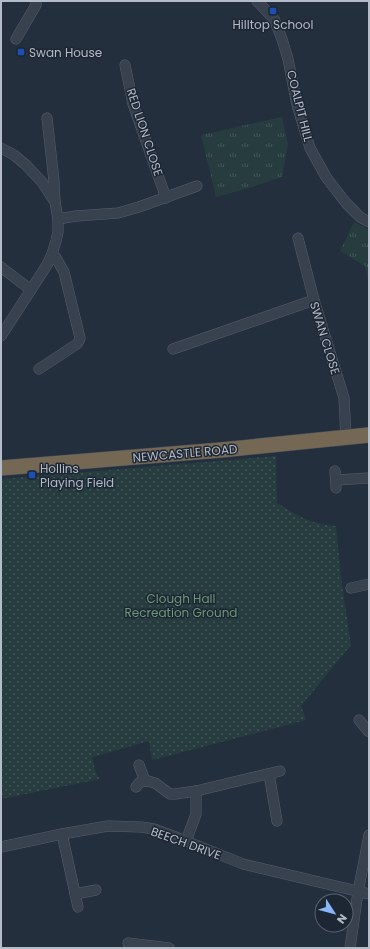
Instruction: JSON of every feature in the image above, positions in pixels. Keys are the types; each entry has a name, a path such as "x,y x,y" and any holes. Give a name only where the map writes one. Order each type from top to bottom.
{"highway":[{"name":"NEWCASTLE ROAD","path":"1,468 369,436"}],"street":[{"path":"16,39 36,5 36,1"},
{"name":"COALPIT HILL","path":"257,1 274,19 282,39 288,59 297,105 310,148 326,177 346,203 360,217 369,222"},
{"name":"RED LION CLOSE","path":"125,66 133,104 166,198"},
{"path":"1,336 47,265 52,254 58,232 58,219 47,118"},
{"path":"1,148 14,155 26,165 42,182 55,202"},
{"path":"58,219 118,213 166,198 197,186"},
{"name":"SWAN CLOSE","path":"298,238 314,300 344,398 346,438"},
{"path":"39,369 78,344 80,341 64,272 52,254"},
{"path":"1,267 31,290"},
{"path":"174,348 314,300"},
{"path":"336,480 369,478"},
{"path":"359,720 369,732"},
{"path":"139,764 140,784 148,781 155,783 170,794 196,791 280,771"},
{"path":"269,774 277,821"},
{"path":"186,840 196,814 196,791"},
{"name":"BEECH DRIVE","path":"1,847 108,826 142,827 154,829 186,840 243,864 369,894"},
{"path":"62,834 78,908"},
{"path":"350,948 358,892 369,835"},
{"path":"75,894 96,890"},
{"path":"128,943 162,947"}],"green space":[{"path":"282,117 288,144 282,177 216,197 201,135"},
{"path":"354,222 369,230 369,281 365,266 340,251"},
{"name":"Clough Hall Recreation Ground","path":"276,456 277,503 312,521 336,526 342,585 351,645 301,706 306,720 152,760 149,741 92,757 96,773 100,779 1,799 1,479"}],"place":[{"name":"Hilltop School","path":"273,11"},
{"name":"Swan House","path":"21,52"},
{"name":"Hollins Playing Field","path":"32,475"}]}
